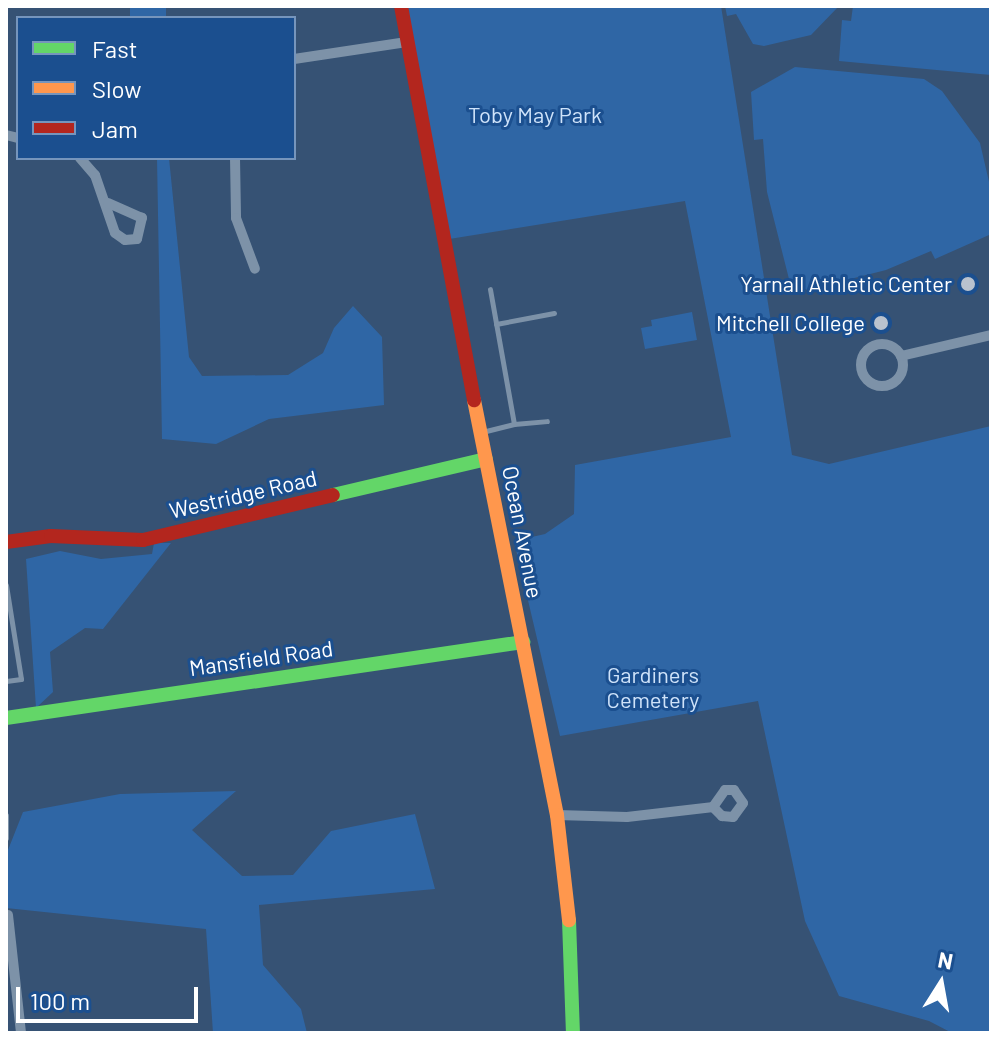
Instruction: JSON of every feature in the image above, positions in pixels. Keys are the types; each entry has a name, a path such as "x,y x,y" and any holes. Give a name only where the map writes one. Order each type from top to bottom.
{"main road":[{"name":"Ocean Avenue","path":"401,6 557,815 569,916 573,1033"},
{"name":"Westridge Road","path":"6,542 51,536 143,540 486,459"},
{"name":"Mansfield Road","path":"6,718 523,642"}],"street":[{"path":"296,59 407,42"},
{"path":"81,160 108,203"},
{"path":"235,160 236,218 255,269"},
{"path":"901,356 991,335"},
{"path":"886,344 901,356 903,371 895,383 881,387 863,376 863,356 872,346 886,344"},
{"path":"557,815 627,817 713,807"},
{"path":"8,915 9,953 21,1033"}],"lane":[{"path":"490,289 514,424"},
{"path":"496,324 554,313"},
{"path":"481,432 514,424 547,421"},
{"path":"6,585 21,679 6,681"},
{"path":"6,815 6,838"}],"green space":[{"path":"130,6 166,6 166,16 130,16"},
{"path":"401,6 721,6 792,455 829,464 991,426 991,1033 952,1033 929,1021 839,996 805,921 758,701 560,736 514,541 545,534 574,514 575,465 731,437 685,201 443,240"},
{"path":"725,6 839,6 811,35 764,46 753,44 736,14 727,16"},
{"path":"853,6 991,6 991,75 839,61 842,20 851,21"},
{"path":"795,67 924,79 942,91 980,143 990,186 989,235 935,259 931,251 886,270 807,290 789,279 767,192 763,139 754,140 751,92"},
{"path":"157,160 169,160 189,357 202,376 288,375 323,353 334,328 353,306 382,337 384,405 269,419 216,444 162,439"},
{"path":"692,312 697,340 645,349 641,328 652,326 651,320"},
{"path":"154,543 171,543 103,629 85,628 50,652 53,692 36,708 26,559 60,551 101,559 152,554"},
{"path":"236,791 192,830 242,876 293,875 331,831 415,814 435,889 259,905 263,965 301,1009 307,1033 213,1033 206,929 6,908 6,855 23,812 120,794"}],"traffic: fast":[{"path":"333,495 486,459"},
{"path":"6,718 523,642"},
{"path":"569,920 573,1033"}],"traffic: slow":[{"path":"474,400 557,815 569,920"}],"traffic: jam":[{"path":"401,6 474,400"},
{"path":"6,542 51,536 143,540 333,495"}],"place":[{"name":"Yarnall Athletic Center","path":"968,284"},
{"name":"Mitchell College","path":"881,323"}],"park label":[{"name":"Toby May Park","path":"535,115"},
{"name":"Gardiners Cemetery","path":"653,686"}]}
